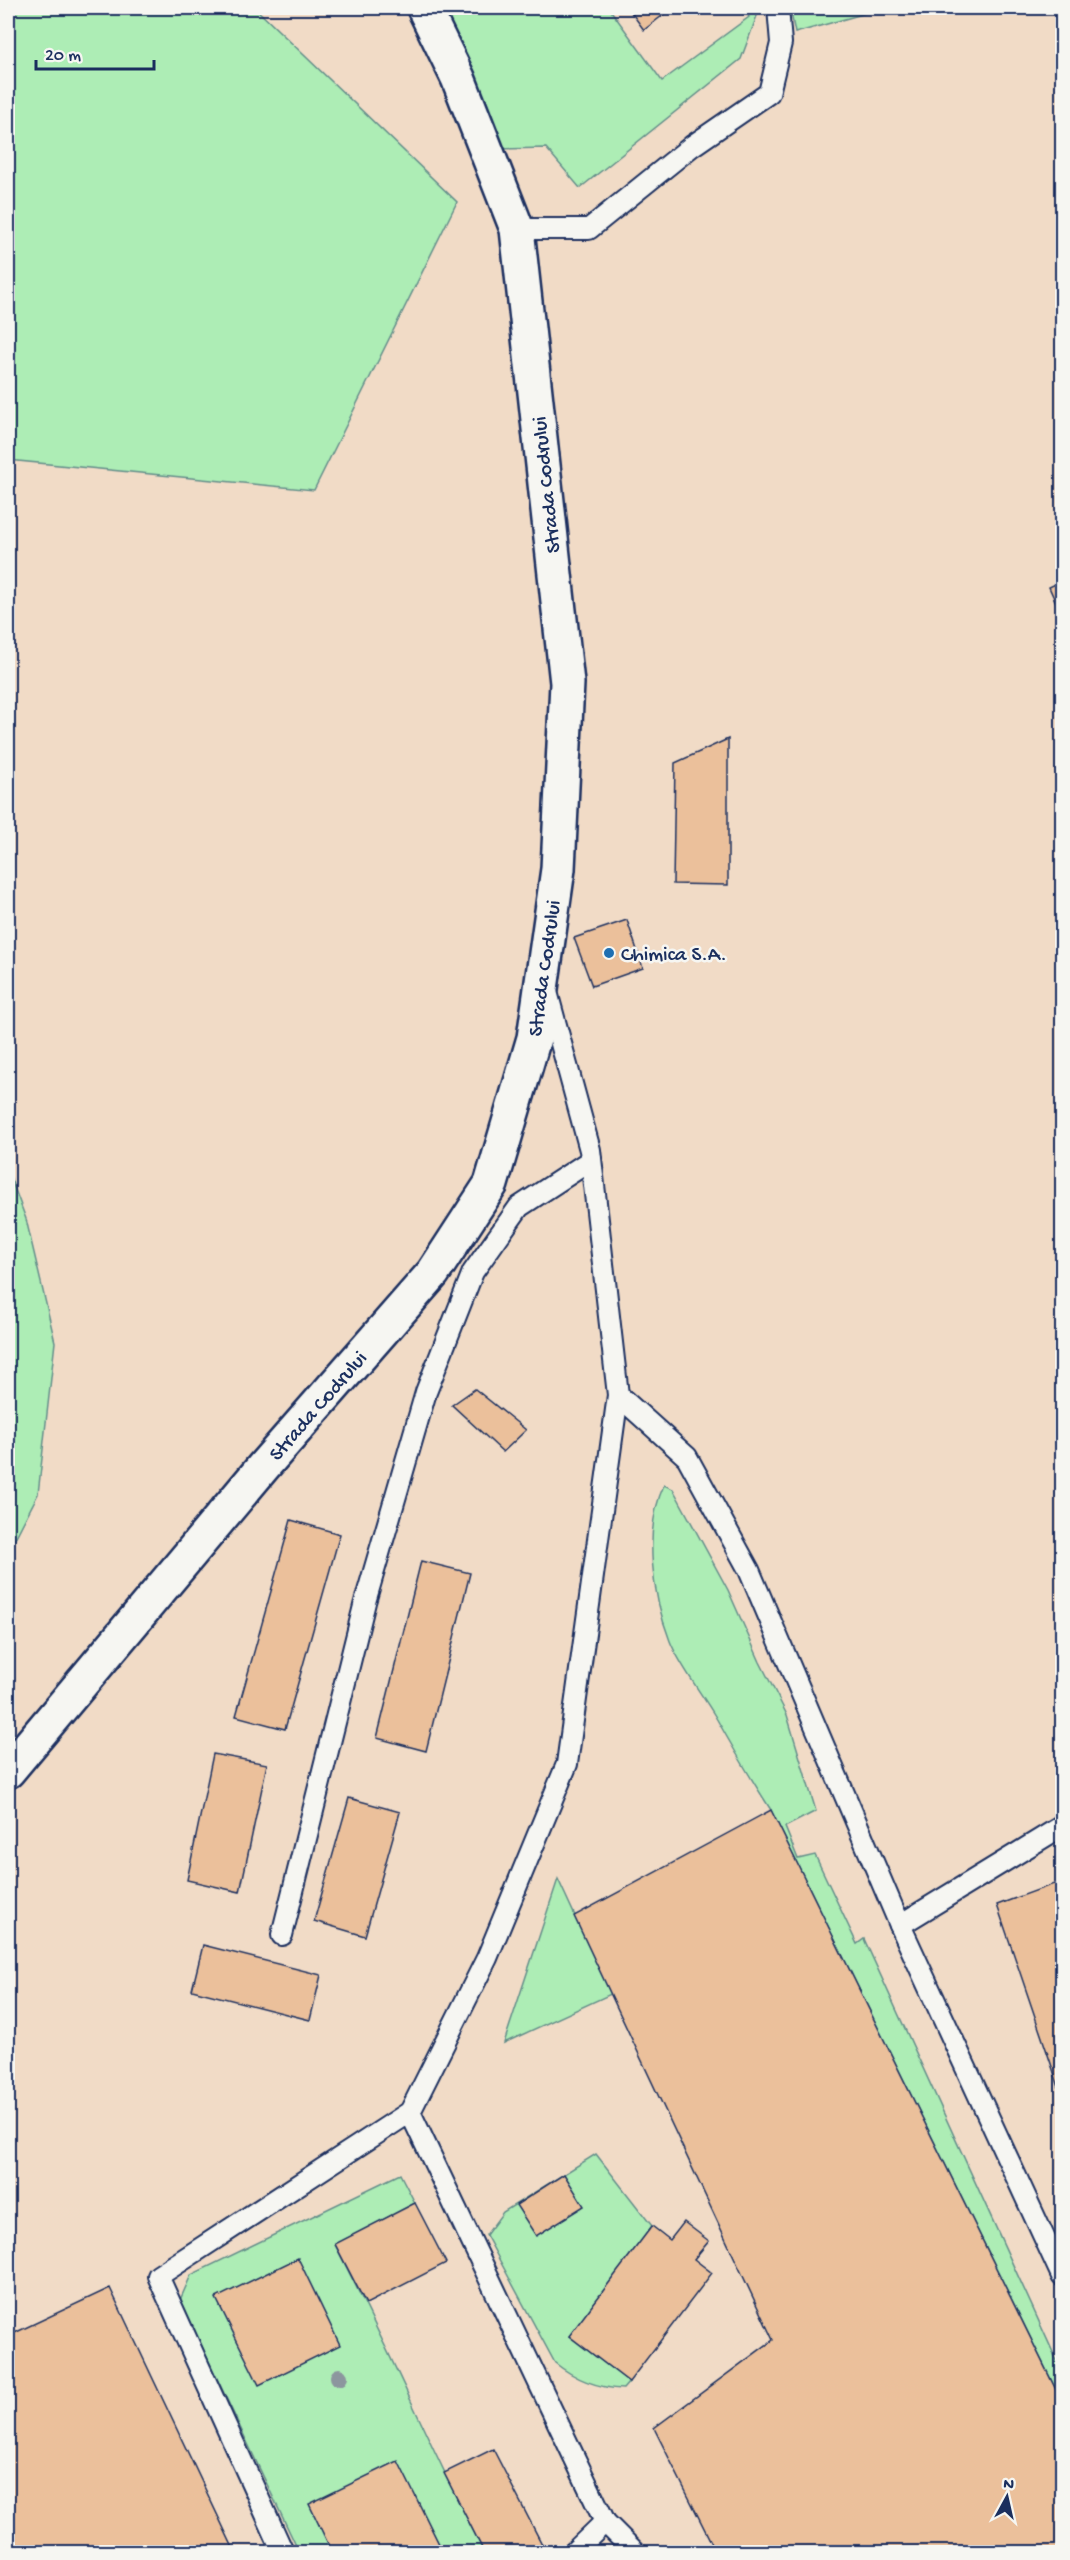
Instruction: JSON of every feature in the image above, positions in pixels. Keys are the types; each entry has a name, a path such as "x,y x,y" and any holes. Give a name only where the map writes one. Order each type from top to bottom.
{"street":[{"name":"Strada Codrului","path":"8,1771 263,1467 433,1273 491,1184 534,1038 558,869 567,683 517,229 458,78 424,8"}],"lane":[{"path":"517,229 589,229 692,146 769,93 781,43 778,8"},
{"path":"283,2553 158,2276 410,2112 487,1958 567,1764 618,1395 591,1160 543,975"},
{"path":"282,1935 364,1602 426,1392 473,1272 519,1207 591,1160"},
{"path":"618,1395 687,1457 749,1570 900,1925 1062,2276"},
{"path":"900,1925 1062,1826"},
{"path":"410,2112 605,2522 635,2553"},
{"path":"574,2553 605,2522"}],"shaded area":[{"path":"255,8 1062,8 1062,2552 8,2552 8,1552 38,1494 55,1342 26,1219 8,1171 8,460 314,490 457,202"}],"green space":[{"path":"8,8 255,8 457,202 314,490 8,460"},
{"path":"434,8 609,8 662,81 749,17 744,8 756,8 758,13 741,59 580,188 546,148 497,149"},
{"path":"790,8 884,8 795,33"},
{"path":"8,1171 26,1219 55,1342 38,1494 8,1552"},
{"path":"664,1485 673,1489 728,1590 787,1715 816,1811 785,1827 798,1859 815,1855 857,1944 864,1939 1062,2372 1062,2402 771,1810 670,1641 659,1603 652,1563 654,1522 657,1503"},
{"path":"558,1879 611,1994 504,2043"},
{"path":"596,2154 652,2226 569,2336 629,2382 623,2389 586,2382 555,2363 486,2235 503,2212"},
{"path":"400,2174 415,2203 335,2245 484,2552 299,2552 180,2300 191,2275"}],"building":[{"path":"628,8 672,8 644,30"},
{"path":"1062,581 1062,616 1049,587"},
{"path":"728,739 728,885 673,884 675,763"},
{"name":"Chimica S.A.","path":"627,920 643,968 592,986 574,938"},
{"path":"475,1389 526,1430 503,1452 452,1405"},
{"path":"291,1520 340,1534 285,1729 236,1716"},
{"path":"421,1561 470,1573 426,1751 377,1738"},
{"path":"213,1754 267,1764 240,1892 187,1880"},
{"path":"349,1798 400,1812 365,1936 314,1921"},
{"path":"771,1810 1062,2402 1062,2552 716,2552 654,2428 773,2340 574,1916"},
{"path":"1062,1881 1062,2096 997,1905"},
{"path":"203,1945 321,1975 310,2020 192,1990"},
{"path":"564,2174 584,2206 536,2236 516,2205"},
{"path":"415,2203 446,2263 366,2304 335,2244"},
{"path":"684,2222 709,2241 694,2259 712,2273 629,2382 569,2336 652,2226 670,2240"},
{"path":"298,2258 340,2345 259,2385 216,2298"},
{"path":"110,2288 235,2552 8,2552 8,2336"},
{"path":"493,2449 546,2552 484,2552 444,2473"},
{"path":"398,2461 443,2552 332,2552 309,2504"}],"place":[{"name":"Chimica S.A.","path":"609,953"}]}
